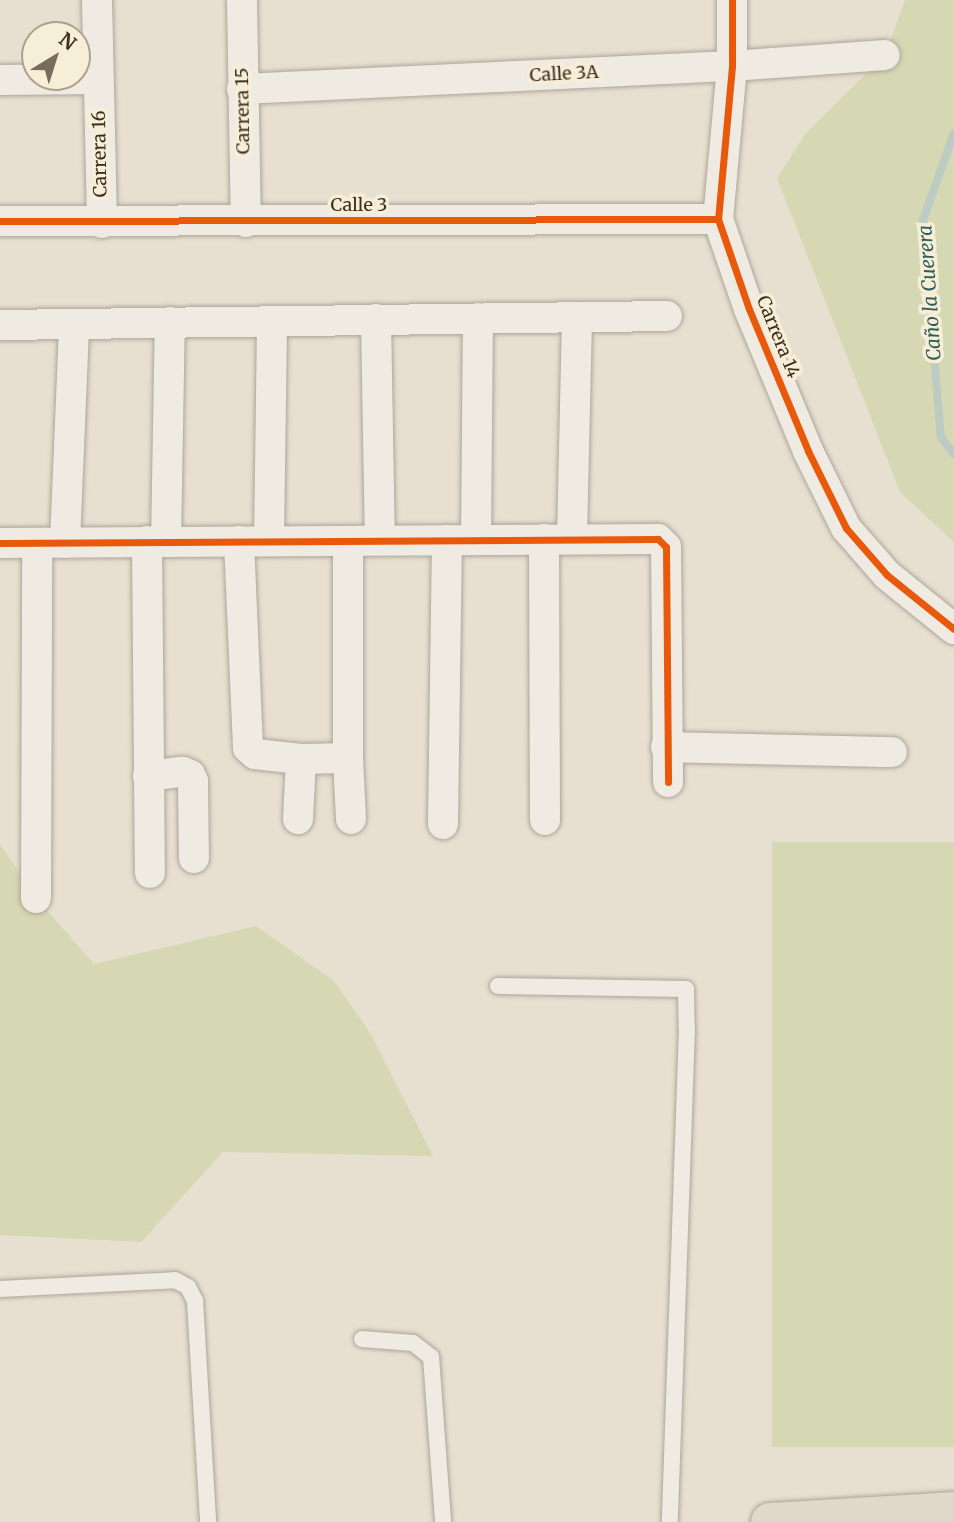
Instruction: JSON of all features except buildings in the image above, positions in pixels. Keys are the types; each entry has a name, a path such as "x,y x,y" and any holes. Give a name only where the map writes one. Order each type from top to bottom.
{"highway":[{"path":"770,1522 954,1511"}],"street":[{"name":"Carrera 16","path":"97,0 102,223"},
{"name":"Carrera 15","path":"242,0 246,222"},
{"name":"Carrera 14","path":"732,0 732,66 718,219 754,321 808,451 846,528 887,575 954,629"},
{"name":"Calle 3A","path":"242,89 732,66 885,54"},
{"path":"0,80 98,79"},
{"name":"Calle 3","path":"0,221 102,223 718,219"},
{"path":"0,325 667,316"},
{"path":"545,820 558,539 577,317"},
{"path":"443,824 478,318"},
{"path":"376,320 380,540"},
{"path":"272,321 254,541 246,741 255,754 301,759 348,758"},
{"path":"150,873 148,775 156,542 170,322"},
{"path":"36,898 51,543 74,324"},
{"path":"0,543 658,539 666,547 668,782"},
{"path":"348,541 348,758 351,819"},
{"path":"666,747 892,752"},
{"path":"298,819 301,759"},
{"path":"148,775 183,772 193,780 194,858"}],"lane":[{"path":"498,986 686,989 670,1522"},
{"path":"0,1289 176,1280 188,1287 195,1301 208,1522"},
{"path":"362,1339 413,1343 431,1357 443,1522"}],"green space":[{"path":"905,0 954,0 954,542 900,492 777,178 806,133 885,55"},
{"path":"772,842 954,842 954,1447 772,1447"},
{"path":"0,844 36,898 94,964 256,926 334,981 369,1031 433,1156 223,1152 141,1242 0,1235"}],"waterway":[{"name":"Caño la Cuerera","path":"954,133 923,220 941,437 954,454"}],"cycle path":[{"path":"732,0 732,66 718,219 749,309 808,451 846,528 887,575 954,629"},
{"path":"0,221 718,219"},
{"path":"0,543 658,539 666,547 668,782"}]}
